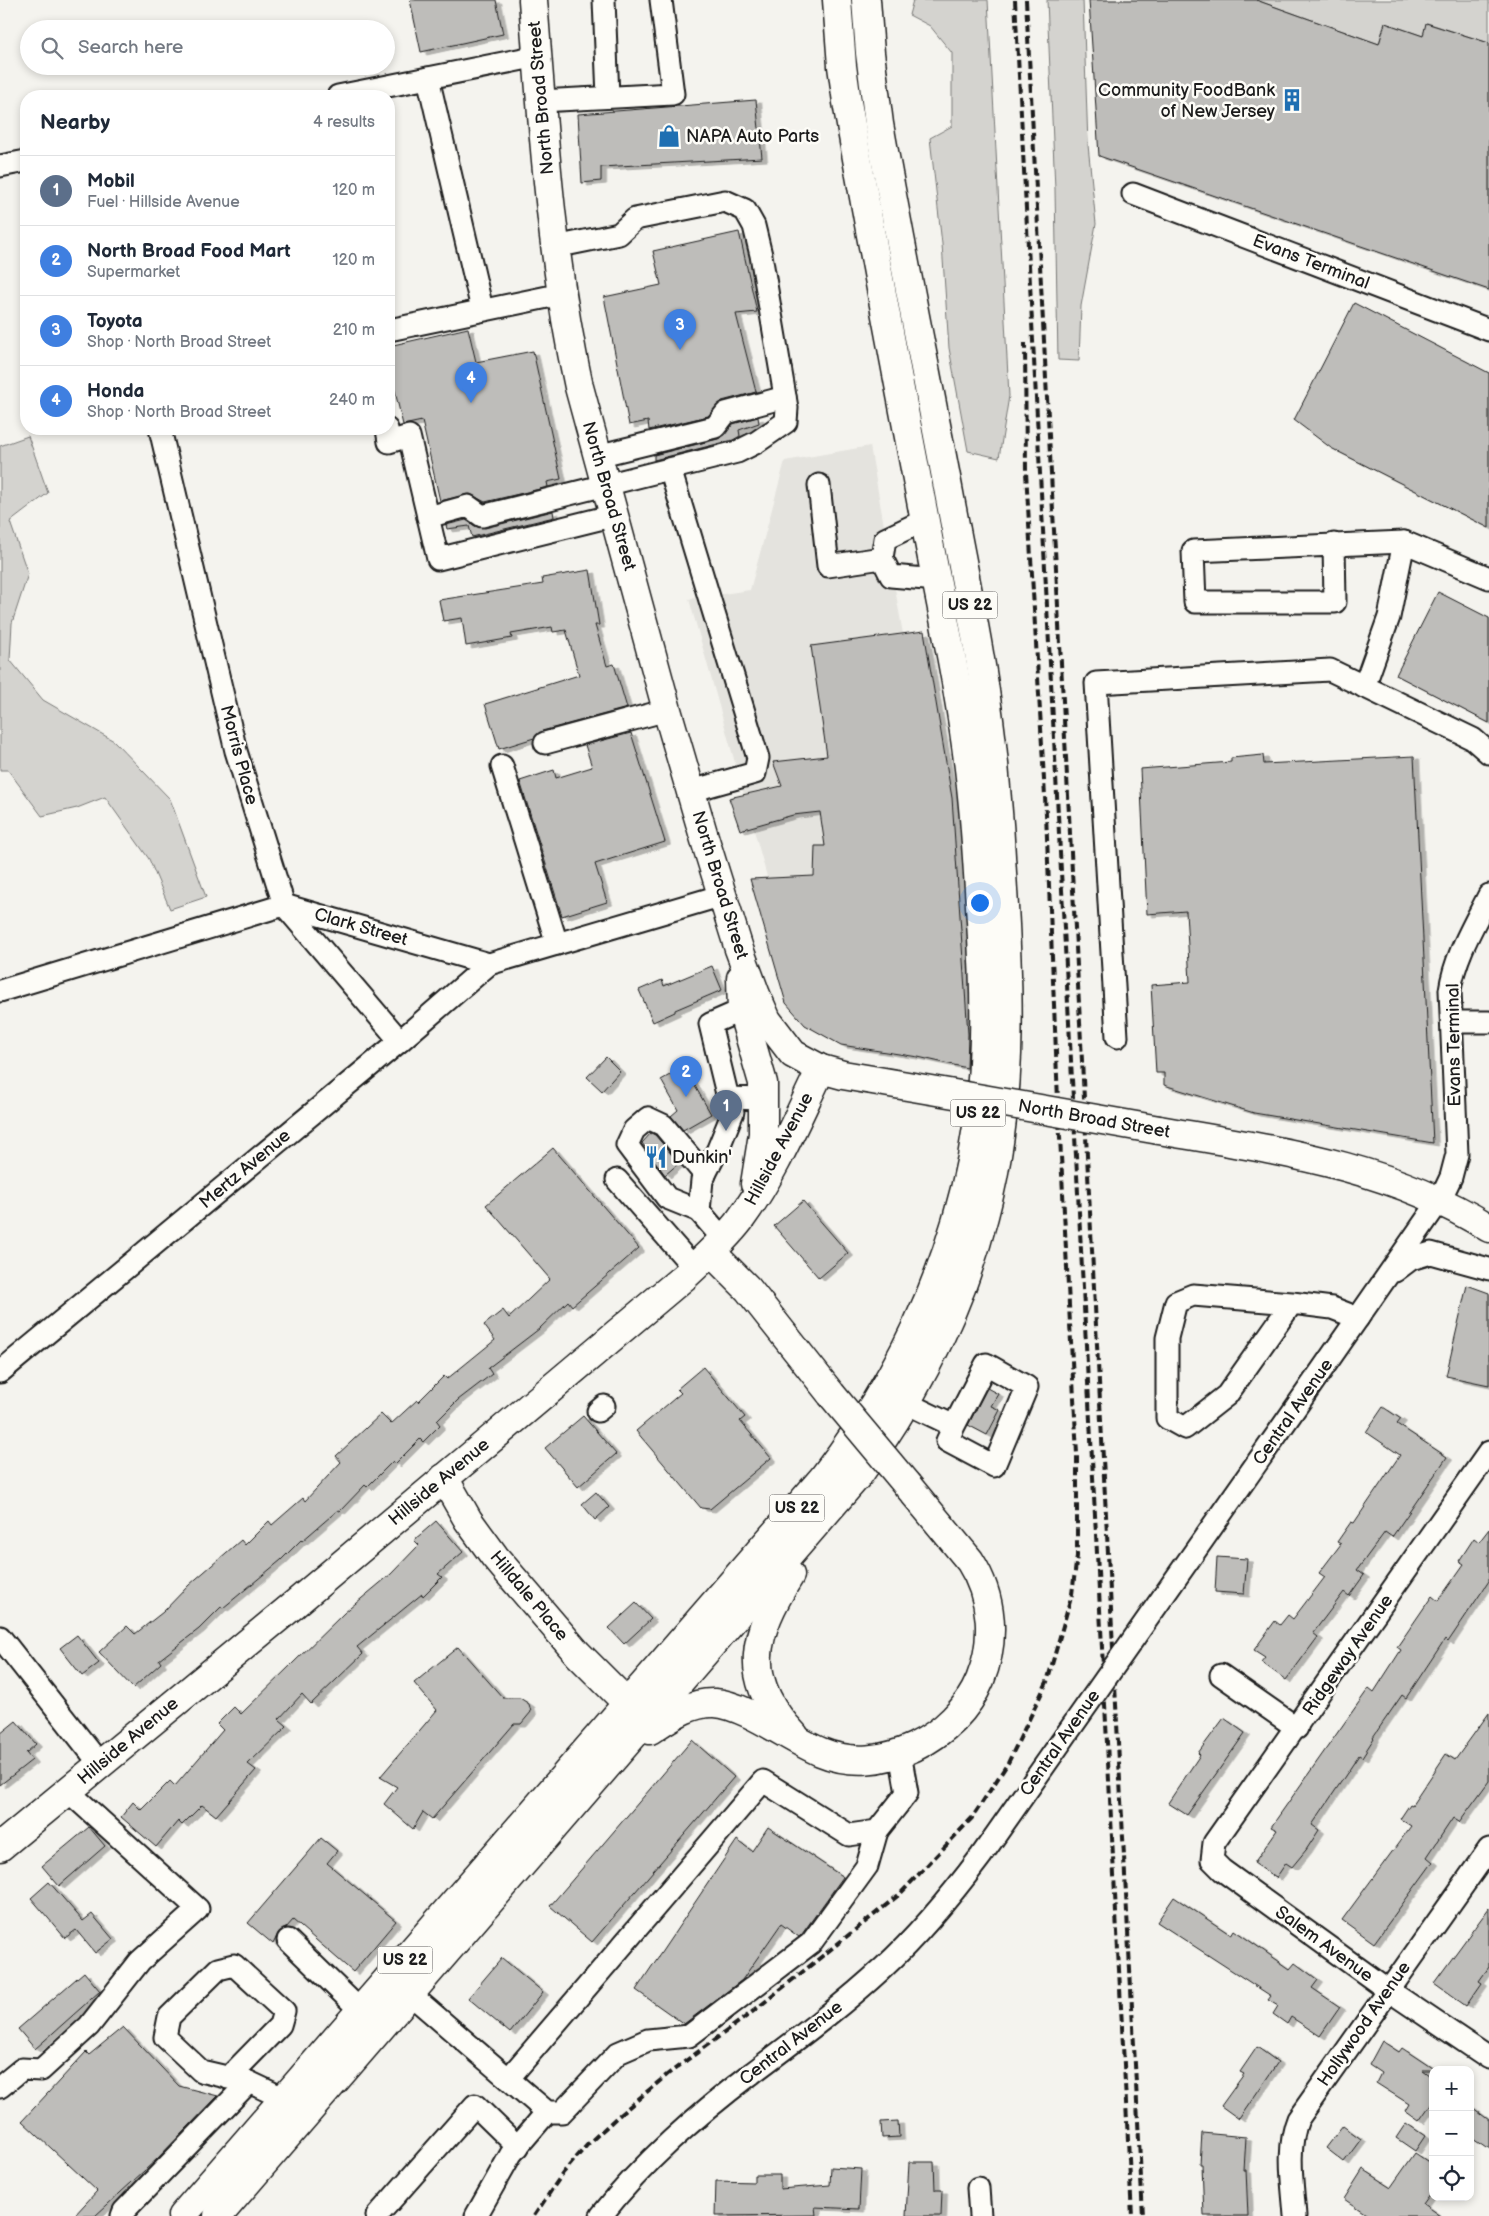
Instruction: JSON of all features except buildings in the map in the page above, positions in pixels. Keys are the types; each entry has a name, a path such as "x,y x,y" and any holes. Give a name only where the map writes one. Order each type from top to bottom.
{"main road":[{"name":"North Broad Street","path":"533,0 540,101 555,247 573,360 597,456 691,791 739,950 756,995 773,1030 793,1054 821,1069 1323,1160 1382,1177 1440,1200 1489,1228"},
{"name":"US 22","path":"182,2216 823,1478 886,1387 919,1323 933,1290 956,1224 977,1124 985,1006 971,783 936,580 847,102 842,66 838,0"},
{"name":"US 22","path":"218,2216 840,1498 878,1448 906,1403 949,1318 985,1214 998,1149 1009,1046 1008,976 997,799 985,691 973,619 881,133 870,53 866,0"},
{"path":"739,950 742,1010 760,1069 763,1099 762,1150 751,1205"},
{"name":"Hillside Avenue","path":"0,1847 290,1608 709,1253 751,1205 774,1166 821,1069"},
{"path":"627,1744 685,1708 705,1703 717,1703 737,1709 820,1752 845,1758 873,1758 900,1753 929,1739 950,1723 965,1708 978,1686 987,1661 990,1635 989,1608 977,1573 962,1549 831,1394 748,1290 709,1253"},
{"name":"Hilldale Place","path":"444,1478 468,1520 495,1557 578,1654 628,1704"},
{"path":"800,1741 779,1716 764,1691 758,1659 760,1636 768,1612 776,1598 840,1498"}],"street":[{"path":"604,0 608,97"},
{"path":"540,101 673,94 661,0"},
{"path":"368,90 538,56"},
{"path":"428,78 482,309"},
{"path":"0,166 20,162"},
{"name":"Evans Terminal","path":"1133,194 1489,330"},
{"path":"428,517 468,506 482,516 737,452 757,442 786,422 785,397 761,255 754,226 745,210 726,201 635,219 619,234 555,247"},
{"path":"395,329 482,309 562,294"},
{"path":"597,456 715,427 726,413 785,397"},
{"name":"Morris Place","path":"161,435 236,751 284,905 400,1041"},
{"path":"388,435 389,442 409,436 438,559 615,515"},
{"path":"670,469 758,758 755,773 691,791"},
{"path":"819,485 828,566 882,558"},
{"path":"925,520 885,539 882,558 890,576 936,580"},
{"path":"1364,687 1389,617 1404,542"},
{"path":"1334,544 1335,602 1194,602 1193,550 1334,544 1404,542 1489,578"},
{"path":"1117,1037 1096,683 1330,670 1473,739 1489,753"},
{"path":"545,743 667,710"},
{"path":"502,766 556,944"},
{"path":"489,964 723,895"},
{"name":"Evans Terminal","path":"1440,1200 1451,1177 1457,1154 1450,990 1455,967 1489,895"},
{"path":"0,991 284,905"},
{"name":"Clark Street","path":"284,905 489,964"},
{"name":"Mertz Avenue","path":"0,1372 400,1041 489,964"},
{"path":"709,1253 699,1211 702,1180 733,1112 710,1024 742,1010"},
{"path":"1452,1022 1489,1022"},
{"path":"728,1098 763,1099"},
{"path":"699,1211 666,1198 627,1145 634,1130 648,1118 663,1125 705,1175"},
{"path":"617,1180 709,1253"},
{"name":"Central Avenue","path":"601,2216 647,2163 695,2118 830,2014 882,1969 943,1906 981,1856 1440,1200"},
{"path":"1386,1278 1411,1259 1431,1253 1489,1269"},
{"path":"1292,1303 1227,1395 1185,1428 1167,1418 1167,1338 1176,1302 1194,1296 1292,1303 1332,1308 1358,1318"},
{"path":"986,1364 1027,1387 994,1466 947,1441 954,1426 986,1364"},
{"path":"906,1403 954,1426"},
{"name":"Ridgeway Avenue","path":"1212,1860 1214,1843 1297,1728 1489,1452"},
{"path":"0,1638 100,1764"},
{"path":"1221,1675 1297,1728"},
{"path":"410,1994 547,2112 562,2112 618,2053 648,2040 689,2036 811,1943 867,1866 877,1831 907,1794 900,1753"},
{"path":"509,2078 763,1781 849,1835 877,1831"},
{"path":"0,2087 22,2069 41,2070 89,2026 140,1961 198,1909 68,1791"},
{"name":"Hollywood Avenue","path":"1297,2214 1291,2151 1293,2132 1298,2119 1489,1849"},
{"name":"Salem Avenue","path":"1212,1860 1222,1870 1388,1990 1489,2058"},
{"path":"288,1940 361,2011"},
{"path":"122,2216 124,2210 238,2080 280,2025 284,2011 234,1965 218,1969 169,2017 165,2037 201,2071 238,2080 285,2099"},
{"path":"377,2216 475,2105 518,2147"},
{"path":"476,2216 512,2154 547,2112"},
{"path":"978,2188 980,2216"}],"shaded area":[{"path":"913,0 988,0 1009,396 999,458 968,451 949,348 942,244 930,138 952,126 952,53 930,26 909,15"},
{"path":"1047,0 1083,0 1088,145 1096,224 1081,306 1079,361 1058,360 1055,189"},
{"path":"1256,0 1489,0 1489,43 1427,23 1423,36 1385,23 1379,44"},
{"path":"28,436 48,493 10,522 28,574 12,623 10,660 43,700 114,741 170,799 206,897 170,909 149,859 105,797 77,808 42,816 8,770 0,770 0,446"},
{"path":"870,446 926,765 942,1046 775,905 689,599 750,590 785,461"}],"railway":[{"path":"1015,0 1132,2216"},
{"path":"1026,0 1143,2216"},
{"path":"534,2216 563,2173 588,2144 616,2118 668,2074 751,2013 900,1894 972,1818 1008,1763 1047,1682 1072,1594 1077,1556 1077,1454 1058,1100 1046,814 1026,472 1025,343"}],"place":[{"name":"Community FoodBank of New Jersey","path":"1292,100"},
{"name":"NAPA Auto Parts","path":"669,136"},
{"name":"Toyota","path":"680,350"},
{"name":"Honda","path":"471,403"},
{"name":"North Broad Food Mart","path":"686,1097"},
{"name":"Mobil","path":"726,1131"},
{"name":"Dunkin'","path":"656,1157"}]}
